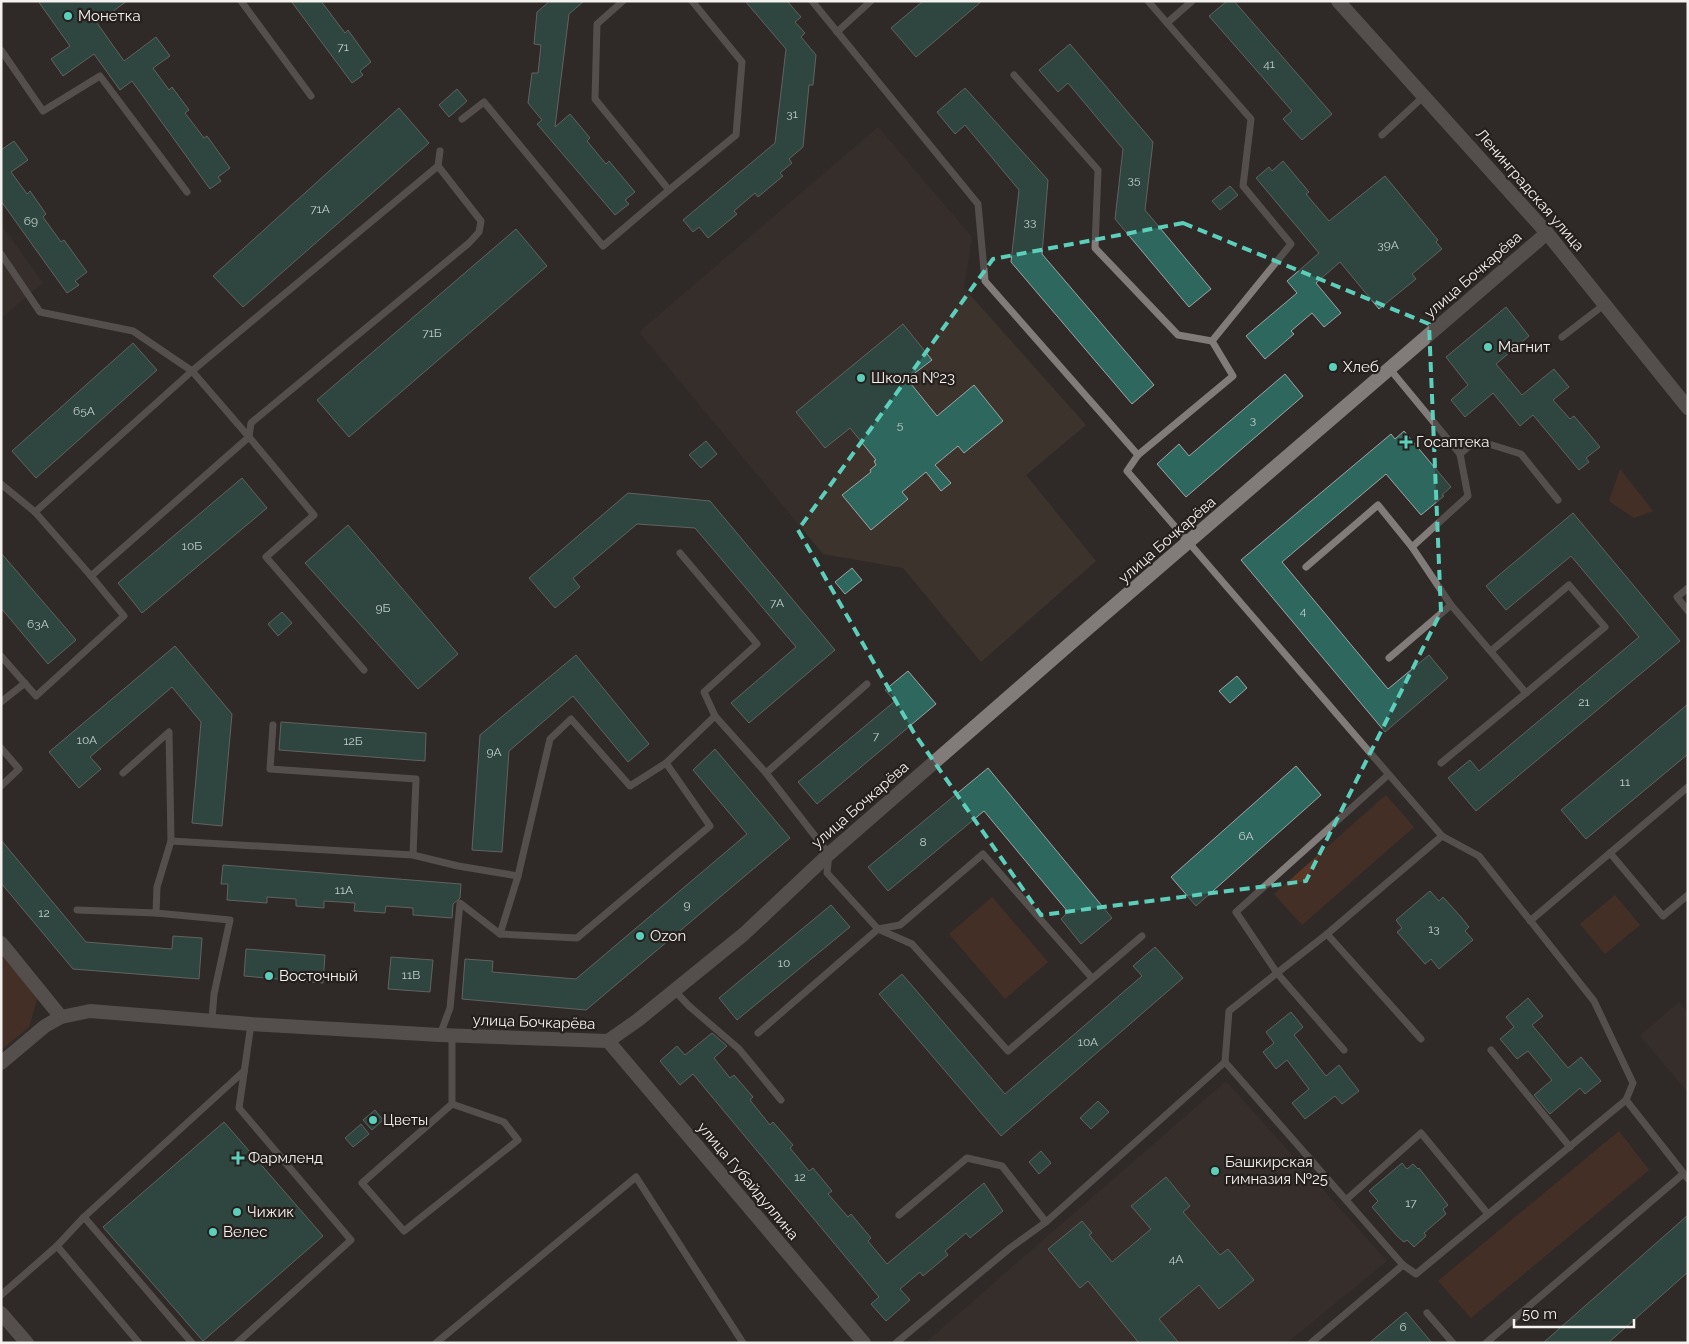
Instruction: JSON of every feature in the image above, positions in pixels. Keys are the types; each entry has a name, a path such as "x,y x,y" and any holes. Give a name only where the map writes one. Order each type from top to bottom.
{"street":[{"name":"Ленинградская улица","path":"1338,1 1547,233 1688,408"},
{"name":"улица Бочкарёва","path":"61,1017 90,1011 212,1019 252,1024 446,1035 608,1040 744,934 829,854 1547,233"},
{"path":"1,943 61,1017 45,1026 1,1063"},
{"name":"улица Губайдуллина","path":"608,1040 864,1343"},
{"path":"1,1312 27,1343"}],"lane":[{"path":"241,1 311,96"},
{"path":"623,1 597,24 596,99 669,190"},
{"path":"462,119 484,102 603,246 736,135 742,62 692,1"},
{"path":"812,1 978,204 985,281 1138,455"},
{"path":"837,32 871,1"},
{"path":"1148,1 1251,119 1243,186 1291,244 1212,341"},
{"path":"1167,23 1192,1"},
{"path":"1,50 44,111 100,76 187,192"},
{"path":"1014,75 1098,170 1095,248 1178,335 1212,341 1233,376 1138,455 1126,471 1442,836 1479,856 1594,1001 1633,1083 1626,1100 1416,1274 1403,1265 1225,1062"},
{"path":"1382,135 1425,96"},
{"path":"36,512 192,371 438,166 440,151"},
{"path":"91,576 249,437 251,423 469,243 479,232 481,221 438,166"},
{"path":"1,254 40,312 133,331 192,371 314,515 266,557 364,670"},
{"path":"1562,337 1605,304"},
{"path":"1389,368 1460,454 1468,496 1412,547"},
{"path":"1460,454 1476,440 1521,454 1558,500"},
{"path":"1,484 36,512 124,616 36,696 1,656"},
{"path":"1306,567 1378,505 1412,547 1451,605 1526,694"},
{"path":"680,553 757,644 704,692 715,716 766,773 829,854 827,873 878,929 912,944 1008,1051 1142,936"},
{"path":"1441,763 1604,627 1569,584 1491,651"},
{"path":"1688,588 1677,597 1688,611"},
{"path":"1389,658 1451,605"},
{"path":"1,702 25,683"},
{"path":"766,773 868,684"},
{"path":"500,934 518,876 550,739 571,719 630,786 666,763 715,716"},
{"path":"273,725 270,769 416,779 413,855"},
{"path":"123,773 169,732 171,841 157,887 156,913"},
{"path":"1,748 19,769 1,786"},
{"path":"452,1104 446,1035 460,903 500,934 577,938 710,826 666,763"},
{"path":"1344,1050 1278,973 1236,912 1388,775"},
{"path":"1530,921 1688,787"},
{"path":"896,1343 1010,1248 1046,1222 1225,1062 1229,1011 1327,934 1442,836"},
{"path":"171,841 413,855 458,866 518,876"},
{"path":"1610,853 1663,916 1688,895"},
{"path":"758,1033 878,929 900,925 983,854 1092,978"},
{"path":"77,910 156,913 230,920 214,994 212,1019"},
{"path":"1327,934 1421,1039"},
{"path":"674,989 689,1006 740,1049 781,1100"},
{"path":"237,1343 352,1240 239,1108 252,1024"},
{"path":"1491,1050 1570,1147"},
{"path":"1,1295 57,1246 84,1217 244,1071"},
{"path":"1486,1343 1686,1177 1626,1100"},
{"path":"452,1104 504,1122 518,1140 404,1231 362,1183 452,1104"},
{"path":"1347,1199 1421,1133 1488,1214"},
{"path":"899,1215 967,1158 1002,1166 1046,1222"},
{"path":"436,1343 636,1177 743,1343"},
{"path":"84,1217 192,1343"},
{"path":"57,1246 139,1343"},
{"path":"1311,1343 1403,1265"},
{"path":"1427,1313 1454,1343"}],"highlighted area":[{"path":"1183,223 1429,324 1441,612 1306,881 1041,915 914,733 798,530 993,259"}],"shaded area":[{"name":"Школа №23","path":"878,127 972,237 964,288 1086,425 1026,475 1096,561 981,662 903,568 823,554 639,332"},
{"path":"1,224 43,283 1,318"},
{"path":"1620,469 1653,511 1634,518 1609,501"},
{"path":"1386,795 1414,827 1302,925 1274,894"},
{"path":"1615,895 1640,925 1605,954 1580,924"},
{"path":"992,897 1048,962 1005,999 949,934"},
{"path":"1,954 38,996 29,1027 1,1050"},
{"path":"1679,1002 1688,1012 1688,1092 1640,1036"},
{"name":"Башкирская гимназия №25","path":"1226,1081 1387,1261 1287,1343 925,1343"},
{"path":"1619,1131 1649,1170 1471,1318 1438,1281"}],"building":[{"path":"38,1 127,1 97,23 124,61 156,37 170,56 153,68 169,90 172,87 189,110 185,113 204,138 207,136 230,168 218,177 221,181 210,189 132,81 120,90 94,54 63,76 51,59 70,46"},
{"path":"291,1 321,1 345,33 348,30 371,62 360,71 363,75 352,83"},
{"path":"550,1 584,1 569,14 555,127 570,114 590,138 587,141 606,164 609,161 635,192 625,200 629,204 615,215 537,124 542,120 528,103 532,73 538,73 541,45 534,44 537,12"},
{"path":"745,1 787,1 801,17 795,22 805,33 801,37 816,55 813,85 809,85 803,147 789,159 792,163 780,173 783,176 758,197 755,193 734,211 737,214 708,238 699,227 693,232 683,220 775,143 786,49"},
{"path":"923,1 982,1 916,57 891,28"},
{"path":"1227,1 1234,1 1332,114 1302,140 1283,119 1292,111 1209,16"},
{"path":"1070,44 1153,142 1145,210 1211,289 1189,307 1115,219 1123,149 1068,83 1058,92 1039,70"},
{"path":"965,88 1048,180 1042,254 1154,385 1132,404 1011,262 1019,190 965,125 955,134 937,112"},
{"path":"457,89 467,101 449,117 439,105"},
{"path":"399,108 429,143 243,307 213,276"},
{"path":"14,141 28,160 11,172 27,194 30,191 46,214 43,217 61,242 64,240 87,272 75,281 79,285 67,293 1,201 1,150"},
{"path":"1283,161 1309,192 1306,194 1329,221 1385,176 1438,240 1436,242 1442,249 1412,274 1416,279 1379,309 1340,262 1316,283 1341,313 1324,327 1312,313 1291,331 1294,334 1265,359 1246,336 1297,293 1287,281 1319,253 1256,178 1269,167 1272,171"},
{"path":"1230,186 1238,195 1220,210 1212,201"},
{"path":"516,229 547,266 349,437 317,400"},
{"path":"1506,307 1529,336 1496,364 1522,395 1554,369 1569,387 1553,400 1570,419 1574,416 1600,447 1586,458 1589,462 1579,470 1533,415 1520,426 1493,393 1465,417 1451,400 1468,385 1446,357"},
{"path":"903,324 932,360 907,379 937,416 974,385 1003,421 964,453 958,446 935,465 951,483 941,491 926,472 902,492 908,499 871,530 842,495 871,472 870,470 876,465 874,461 876,460 850,428 825,448 796,412"},
{"path":"133,343 157,370 36,478 12,451"},
{"path":"1285,374 1303,396 1186,497 1157,464 1179,444 1189,456"},
{"path":"1404,431 1451,487 1442,495 1444,496 1421,515 1386,474 1282,562 1388,689 1429,655 1448,678 1385,732 1241,560 1391,434 1395,439"},
{"path":"706,441 717,454 701,468 689,455"},
{"path":"242,478 267,508 142,613 118,583"},
{"path":"628,493 710,501 835,650 749,723 731,703 796,647 695,528 637,524 573,578 580,587 555,608 529,578"},
{"path":"1573,513 1680,641 1476,811 1448,778 1470,760 1479,771 1639,637 1571,556 1506,610 1486,586"},
{"path":"348,525 458,654 418,689 305,563"},
{"path":"1,553 76,640 48,664 1,608"},
{"path":"852,568 862,580 845,594 835,582"},
{"path":"282,612 292,623 278,636 268,624"},
{"path":"175,646 232,714 222,826 192,823 201,722 172,687 90,757 101,769 79,788 49,752"},
{"path":"576,655 649,744 628,762 573,696 509,751 502,852 472,850 480,735"},
{"path":"908,671 936,704 817,804 798,782 895,701 885,690"},
{"path":"1237,676 1247,688 1230,703 1219,691"},
{"path":"1688,704 1688,754 1586,839 1561,810"},
{"path":"281,722 426,733 425,761 279,750"},
{"path":"715,749 790,838 586,1010 462,999 465,959 493,961 492,972 576,979 747,834 693,770"},
{"path":"1296,766 1321,795 1196,906 1171,877"},
{"path":"988,768 1112,918 1081,944 1061,919 1068,912 984,811 888,891 868,867"},
{"path":"1,840 86,942 172,949 173,936 202,938 199,979 73,969 1,883"},
{"path":"223,865 461,884 460,898 453,904 452,918 413,915 413,908 386,906 385,913 354,911 355,903 324,901 324,908 296,906 296,899 267,897 267,903 227,900 228,884 221,884"},
{"path":"1430,891 1439,901 1443,897 1461,917 1469,927 1465,931 1473,940 1439,969 1431,959 1425,964 1397,932 1402,928 1396,920"},
{"path":"831,905 850,927 737,1020 719,998"},
{"path":"1155,947 1183,978 1001,1136 879,994 902,974 1005,1094 1142,976 1133,966"},
{"path":"246,949 325,955 323,983 244,976"},
{"path":"391,957 433,960 430,992 388,989"},
{"path":"1528,998 1543,1016 1532,1025 1568,1068 1581,1057 1601,1081 1585,1094 1580,1088 1550,1114 1534,1095 1552,1080 1528,1051 1517,1059 1500,1039 1514,1027 1506,1017"},
{"path":"1291,1012 1303,1027 1294,1035 1326,1076 1339,1065 1359,1091 1342,1104 1335,1096 1305,1119 1292,1103 1309,1089 1287,1060 1276,1069 1263,1052 1274,1043 1266,1032"},
{"path":"712,1033 727,1046 714,1058 730,1078 734,1075 753,1097 750,1100 770,1125 773,1122 793,1145 790,1148 809,1171 813,1168 832,1191 828,1194 848,1217 851,1214 871,1238 868,1241 887,1264 984,1183 1003,1211 970,1238 966,1233 945,1251 948,1255 923,1276 920,1272 900,1289 910,1300 886,1321 871,1304 879,1297 693,1074 680,1085 660,1061 677,1046 685,1055"},
{"path":"1098,1101 1109,1112 1091,1129 1080,1118"},
{"name":"Цветы","path":"375,1110 383,1120 372,1130 363,1120"},
{"name":"Велес","path":"224,1122 323,1236 203,1341 103,1227"},
{"path":"361,1124 369,1134 353,1147 345,1138"},
{"path":"1041,1151 1051,1163 1039,1174 1029,1162"},
{"path":"1402,1163 1407,1169 1413,1164 1419,1168 1448,1205 1443,1209 1446,1214 1424,1233 1426,1236 1414,1247 1407,1240 1404,1242 1397,1236 1372,1207 1378,1201 1369,1191"},
{"path":"1166,1177 1190,1206 1183,1212 1220,1255 1228,1249 1254,1280 1219,1309 1199,1285 1159,1319 1179,1343 1139,1343 1088,1281 1080,1288 1048,1249 1082,1221 1092,1233 1089,1235 1112,1262 1151,1229 1131,1206"},
{"path":"1688,1215 1688,1272 1608,1343 1543,1343"},
{"path":"1406,1312 1432,1343 1369,1343"}],"place":[{"name":"Монетка","path":"68,16"},
{"name":"Магнит","path":"1488,347"},
{"name":"Хлеб","path":"1333,367"},
{"name":"Школа №23","path":"861,378"},
{"name":"Госаптека","path":"1406,442"},
{"name":"Ozon","path":"640,936"},
{"name":"Восточный","path":"269,976"},
{"name":"Цветы","path":"373,1120"},
{"name":"Фармленд","path":"238,1158"},
{"name":"Башкирская гимназия №25","path":"1215,1171"},
{"name":"Чижик","path":"237,1212"},
{"name":"Велес","path":"213,1232"}]}
